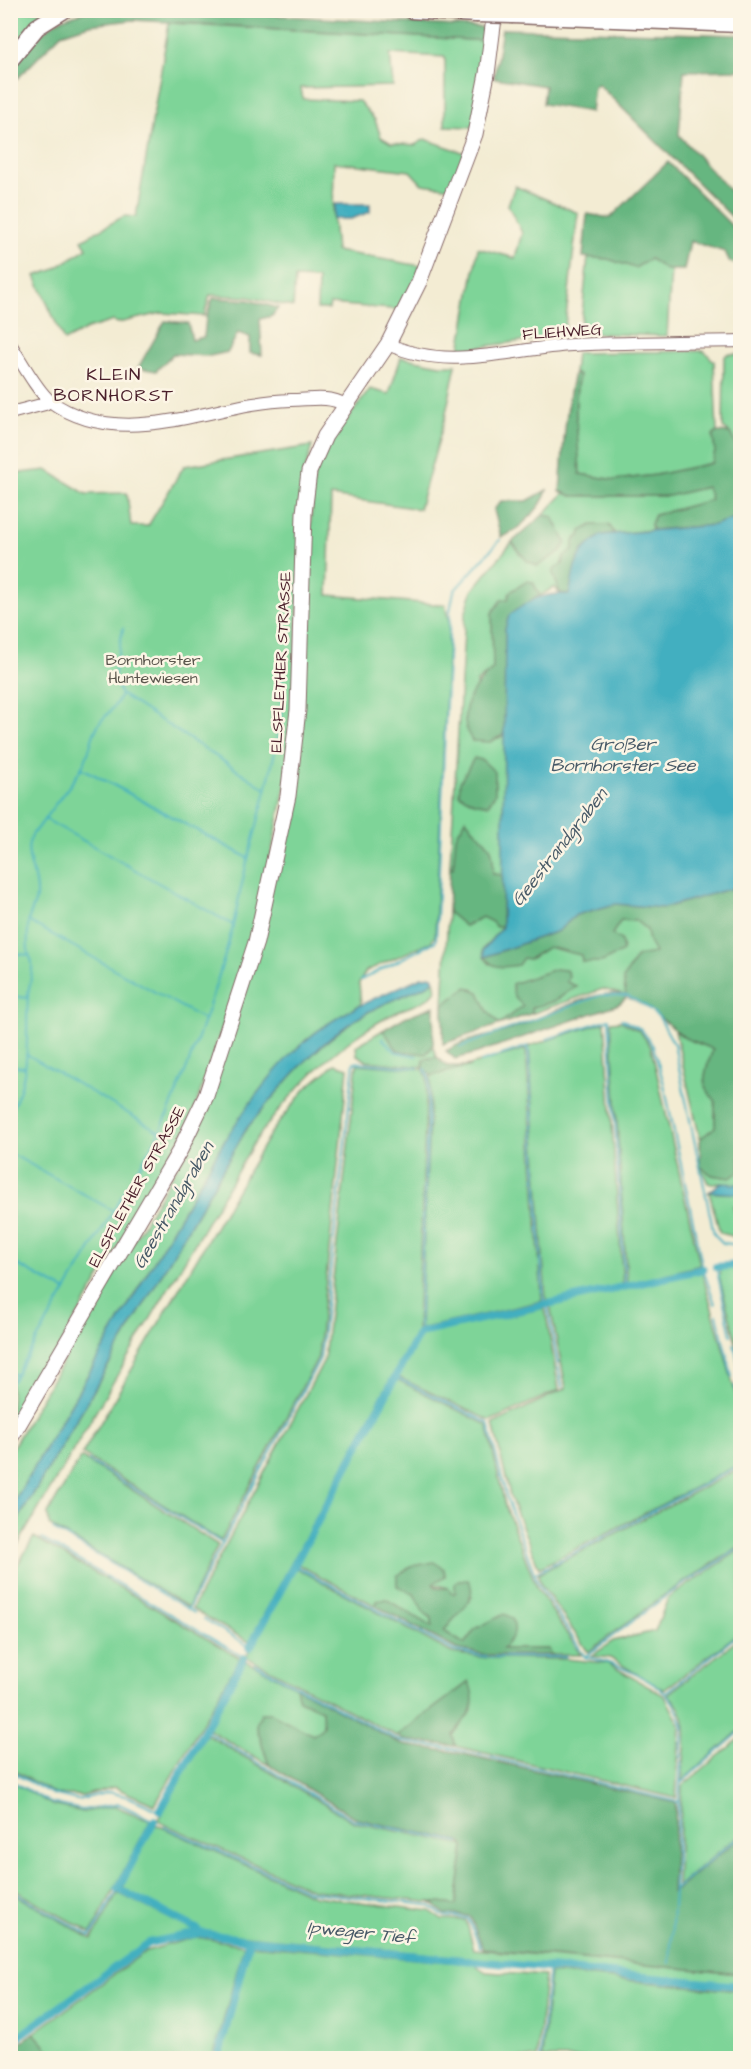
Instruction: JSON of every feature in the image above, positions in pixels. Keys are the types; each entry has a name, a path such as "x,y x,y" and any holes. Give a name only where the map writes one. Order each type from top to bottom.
{"highway":[{"path":"10,60 37,27 64,10"},
{"path":"411,10 741,24"}],"main road":[{"name":"ELSFLETHER STRASSE","path":"10,1439 188,1137 206,1096 249,964 269,889 295,753 307,481 317,450 388,344 419,282 468,158 482,110 495,10"}],"street":[{"name":"FLIEHWEG","path":"388,344 413,355 441,359 570,345 741,341"},
{"path":"10,344 48,400 102,423 136,426 264,400 323,399 345,405"},
{"path":"10,413 45,404 48,400"}],"green space":[{"path":"11,11 57,11 11,53"},
{"path":"88,11 202,11 490,28 488,41 133,20 89,25 61,34 18,78 13,70 38,38 56,22"},
{"path":"169,23 488,41 473,127 445,126 445,57 390,54 393,86 301,88 303,99 359,101 375,120 381,137 391,143 415,145 425,139 465,153 452,188 422,184 410,171 334,162 333,219 336,251 421,266 403,310 330,304 329,309 317,309 318,279 295,278 293,307 248,297 210,295 204,316 162,313 118,323 113,321 87,329 64,341 35,276 53,270 87,248 82,240 124,216 136,217"},
{"path":"502,29 740,35 740,70 684,71 679,135 740,202 740,225 598,84 594,87 591,112 543,104 545,86 494,78"},
{"path":"668,162 740,234 740,265 730,262 725,252 690,241 684,270 666,270 650,259 635,268 608,259 583,257 587,214 610,218"},
{"path":"515,186 578,213 564,335 460,350 478,248 515,258 522,233 508,205"},
{"path":"588,257 608,259 635,268 650,259 666,270 671,270 667,336 580,333"},
{"path":"213,298 248,300 278,308 272,316 260,319 262,355 250,353 250,337 238,333 228,352 210,356 173,354 156,371 138,368 165,321 188,323 192,340 204,337 206,318"},
{"path":"704,351 714,361 717,432 713,436 715,452 712,463 656,475 615,480 579,474 576,411 579,376 574,373 576,353"},
{"path":"727,354 740,354 740,467 735,468 730,433 723,428 724,358"},
{"path":"401,357 440,365 456,365 445,418 419,509 331,496 328,595 445,605 449,621 435,936 431,942 366,971 359,983 361,1004 306,1040 224,1141 11,1507 11,1450 185,1153 293,804 314,475 323,452 370,389 389,394"},
{"path":"574,373 579,375 576,411 580,474 615,480 656,475 712,463 715,452 713,436 717,432 730,433 737,447 736,467 740,467 740,516 715,525 652,530 651,524 655,515 711,500 707,487 669,496 572,496 560,491 566,417"},
{"name":"Bornhorster Huntewiesen","path":"312,446 304,474 294,707 286,782 258,919 190,1123 11,1430 11,474 47,470 86,494 127,493 131,526 148,526 184,466"},
{"path":"708,487 712,500 655,515 651,524 652,530 615,534 609,525 575,539 572,551 564,556 556,582 561,590 560,593 554,587 540,596 533,582 492,613 493,669 477,682 467,722 472,741 499,738 505,734 503,875 492,874 493,862 490,848 466,820 453,869 450,865 465,615 472,591 512,542 519,553 537,566 561,551 553,517 543,515 564,493 572,496 668,496"},
{"path":"547,490 541,504 529,518 515,530 501,537 494,510 501,501 527,501"},
{"path":"543,515 553,517 566,543 561,551 538,566 527,561 512,542"},
{"path":"592,525 609,525 615,534 601,535 569,594 560,593 553,573 556,567 563,564 564,556 572,551 575,539 580,536 581,531"},
{"path":"527,581 533,582 540,596 534,598 505,629 505,734 490,742 472,741 467,731 465,711 478,684 493,669 492,613 501,600 508,599 510,592"},
{"path":"474,758 482,760 495,772 495,794 488,805 474,802 459,794 460,782"},
{"path":"466,819 490,847 493,874 503,875 502,927 496,927 482,917 465,926 448,912 450,865 453,868 456,836"},
{"path":"740,886 740,1171 730,1178 712,1175 700,1166 700,1139 715,1127 715,1100 706,1088 705,1082 706,1069 713,1049 685,1038 646,1006 627,997 619,1004 477,1053 455,1059 446,1051 468,1041 517,1027 581,1000 612,994 626,996 623,979 637,956 655,953 649,942 647,930 636,921 621,920 612,934 621,940 623,951 602,962 582,962 581,955 548,947 529,959 523,958 518,965 496,966 484,957 558,931 576,915 615,904 663,908"},
{"path":"448,912 465,926 482,917 496,927 502,927 483,949 484,957 490,964 523,958 530,959 548,947 581,955 612,934 621,920 636,921 647,930 649,942 656,953 627,996 603,989 533,1013 531,1008 555,1001 576,986 538,976 512,984 524,1006 499,1024 487,1010 479,992 467,987 443,1005"},
{"path":"555,969 566,970 569,975 567,982 576,986 555,1001 531,1008 533,1013 443,1044 443,1005 467,987 479,992 487,1010 499,1024 523,1006 514,997 512,984"},
{"path":"434,980 436,990 428,998 375,1024 339,1049 289,1099 255,1141 11,1556 11,1532 247,1128 303,1064 335,1035 370,1011"},
{"path":"434,1006 433,1046 426,1054 398,1051 383,1030 405,1017"},
{"path":"621,1021 640,1031 651,1047 700,1265 627,1284 611,1022"},
{"path":"605,1022 623,1285 546,1302 529,1046"},
{"path":"383,1030 398,1051 426,1054 433,1046 437,1057 424,1059 423,1067 367,1061 357,1055 356,1046"},
{"path":"675,1031 685,1038 713,1049 706,1069 705,1082 706,1088 715,1100 715,1127 700,1139"},
{"path":"526,1049 542,1301 420,1329 431,1076"},
{"path":"437,1057 447,1066 471,1066 431,1076 423,1067 424,1059"},
{"path":"335,1064 348,1068 318,1357 221,1541 82,1454 270,1134 306,1088"},
{"path":"357,1064 423,1069 427,1077 417,1330 249,1642 192,1609 324,1360"},
{"path":"700,1166 712,1175 730,1178 740,1171 740,1184 708,1183"},
{"path":"709,1192 740,1194 740,1210 733,1206 735,1213 740,1216 740,1238 720,1233"},
{"path":"740,1268 740,1358 719,1276 720,1269"},
{"path":"702,1272 740,1410 740,1464 539,1568 511,1499 493,1424 566,1388 550,1306"},
{"path":"545,1308 559,1390 490,1421 398,1377 420,1335"},
{"path":"396,1379 487,1425 505,1505 537,1588 581,1655 553,1655 548,1649 501,1649 475,1629 464,1644 444,1631 472,1597 451,1593 449,1588 433,1584 445,1576 444,1569 397,1576 397,1585 414,1594 424,1613 432,1618 432,1628 386,1599 377,1601 376,1606 297,1564"},
{"path":"81,1457 218,1545 188,1607 49,1525 48,1513"},
{"path":"740,1468 740,1546 664,1595 588,1652 540,1583 538,1574"},
{"path":"34,1537 240,1658 155,1805 114,1787 83,1796 55,1794 11,1769 11,1576"},
{"path":"740,1550 740,1632 664,1690 610,1658 592,1656 613,1641 655,1631 668,1598"},
{"path":"434,1562 444,1569 445,1576 433,1584 437,1588 449,1588 451,1593 455,1593 455,1584 458,1581 468,1580 471,1587 471,1594 465,1607 444,1631 464,1644 475,1629 504,1614 512,1618 514,1632 502,1649 548,1649 553,1655 487,1655 456,1649 376,1606 377,1601 386,1599 432,1627 432,1618 424,1613 414,1594 397,1586 397,1576 412,1566"},
{"path":"295,1567 452,1653 487,1658 566,1659 607,1663 665,1696 680,1725 676,1798 455,1746 453,1735 472,1710 469,1682 397,1736 246,1657"},
{"path":"740,1638 740,1730 682,1781 686,1734 681,1713 668,1694"},
{"path":"245,1660 296,1687 299,1700 322,1710 323,1727 313,1736 271,1713 256,1725 269,1765 207,1729"},
{"path":"469,1682 473,1705 468,1716 453,1735 455,1746 403,1740 397,1736"},
{"path":"296,1687 403,1745 455,1752 676,1803 672,1893 740,1838 740,1974 483,1949 470,1916 445,1914 430,1902 456,1905 464,1846 460,1841 357,1819 269,1765 256,1725 261,1713 271,1713 313,1735 323,1727 322,1710 299,1700"},
{"path":"206,1734 354,1822 464,1845 456,1905 313,1890 157,1821"},
{"path":"740,1738 740,1834 677,1886 682,1786"},
{"path":"11,1781 52,1805 83,1812 115,1806 150,1821 91,1933 11,1888"},
{"path":"155,1824 314,1896 430,1911 442,1919 466,1920 474,1949 740,1974 740,1984 203,1932 125,1890 123,1883"},
{"path":"11,1892 92,1939 118,1893 193,1930 190,1933 145,1943 11,2041"},
{"path":"196,1937 244,1945 213,2058 56,2058 34,2033 146,1951"},
{"path":"250,1945 474,1964 486,1972 545,1976 537,2058 221,2058"},
{"path":"550,1973 740,1991 740,2058 542,2058"},
{"path":"34,2033 56,2058 11,2058 11,2050"}],"water":[{"path":"335,204 370,204 370,212 351,219 333,219"},
{"name":"Großer Bornhorster See","path":"740,516 740,886 663,908 615,904 576,915 558,931 484,957 483,950 502,927 505,629 509,615 537,598 569,594 575,566 583,550 601,535 714,525"},
{"path":"432,976 434,980 430,984 370,1011 335,1035 303,1064 247,1128 11,1532 11,1507 224,1141 261,1088 293,1052 332,1021 422,977"},
{"path":"720,1183 740,1184 740,1194 709,1192"}],"waterway":[{"path":"361,980 436,941 450,611 454,591 500,540"},
{"path":"10,1112 25,1069 28,995 32,967 28,952 28,930 36,896 28,850 30,841 34,832 79,773 86,760 97,726 115,706 121,695 114,678 123,628"},
{"path":"10,1385 160,1132 181,1083 209,1007 232,930 244,873 274,758 282,703 282,681 278,663"},
{"path":"122,695 266,789"},
{"path":"82,768 248,858"},
{"path":"45,819 233,925"},
{"path":"30,922 203,1019"},
{"path":"10,953 29,955"},
{"path":"460,1047 601,995 627,996 646,1006 659,1017 674,1044 714,1234 723,1243 740,1245"},
{"path":"10,996 28,998"},
{"path":"547,1039 609,1019 625,1287"},
{"path":"621,1019 641,1029 653,1046 664,1084 703,1269 715,1304"},
{"path":"382,1038 396,1052 417,1056"},
{"path":"481,1062 528,1046 544,1305"},
{"path":"28,1055 160,1132"},
{"path":"194,1613 188,1609 320,1358 354,1062 418,1068"},
{"path":"10,1066 25,1067"},
{"path":"419,1333 429,1078 425,1069"},
{"path":"10,1153 112,1210"},
{"path":"10,1261 66,1291"},
{"path":"716,1267 740,1265"},
{"path":"716,1267 731,1335"},
{"path":"250,1647 419,1333 703,1269"},
{"path":"547,1304 562,1387"},
{"path":"717,1315 732,1377"},
{"path":"734,1344 740,1370"},
{"path":"10,1372 16,1375"},
{"path":"395,1377 488,1423 507,1499 538,1584 585,1657 615,1665 638,1675 658,1687 676,1708 683,1726 670,1963"},
{"path":"735,1386 740,1405"},
{"path":"89,1461 222,1543"},
{"path":"534,1574 740,1465"},
{"path":"53,1529 188,1609"},
{"path":"42,1539 245,1658"},
{"path":"586,1656 670,1593 740,1548"},
{"path":"294,1565 454,1651 488,1657 566,1657"},
{"path":"204,1619 250,1647"},
{"path":"666,1693 740,1633"},
{"path":"160,1811 244,1658"},
{"path":"255,1664 402,1742 455,1749 679,1802"},
{"path":"204,1730 354,1820 459,1842"},
{"path":"681,1783 740,1732"},
{"path":"10,1771 52,1794 78,1800 109,1792 129,1797 160,1811"},
{"path":"10,1780 51,1803 82,1810 119,1804 154,1821"},
{"path":"154,1821 118,1889 197,1929 199,1933"},
{"path":"165,1827 311,1892 428,1905 444,1916 468,1918 480,1947"},
{"path":"675,1889 740,1836"},
{"path":"10,1890 91,1936 118,1889"},
{"name":"Ipweger Tief","path":"10,2043 149,1943 199,1933 249,1940 740,1986"},
{"path":"218,2058 249,1940"},
{"path":"540,2058 549,1968"}],"district":[{"name":"KLEIN BORNHORST","path":"114,384"}],"water label":[{"name":"Geestrandgraben","path":"559,847"},
{"name":"Geestrandgraben","path":"173,1205"}]}
